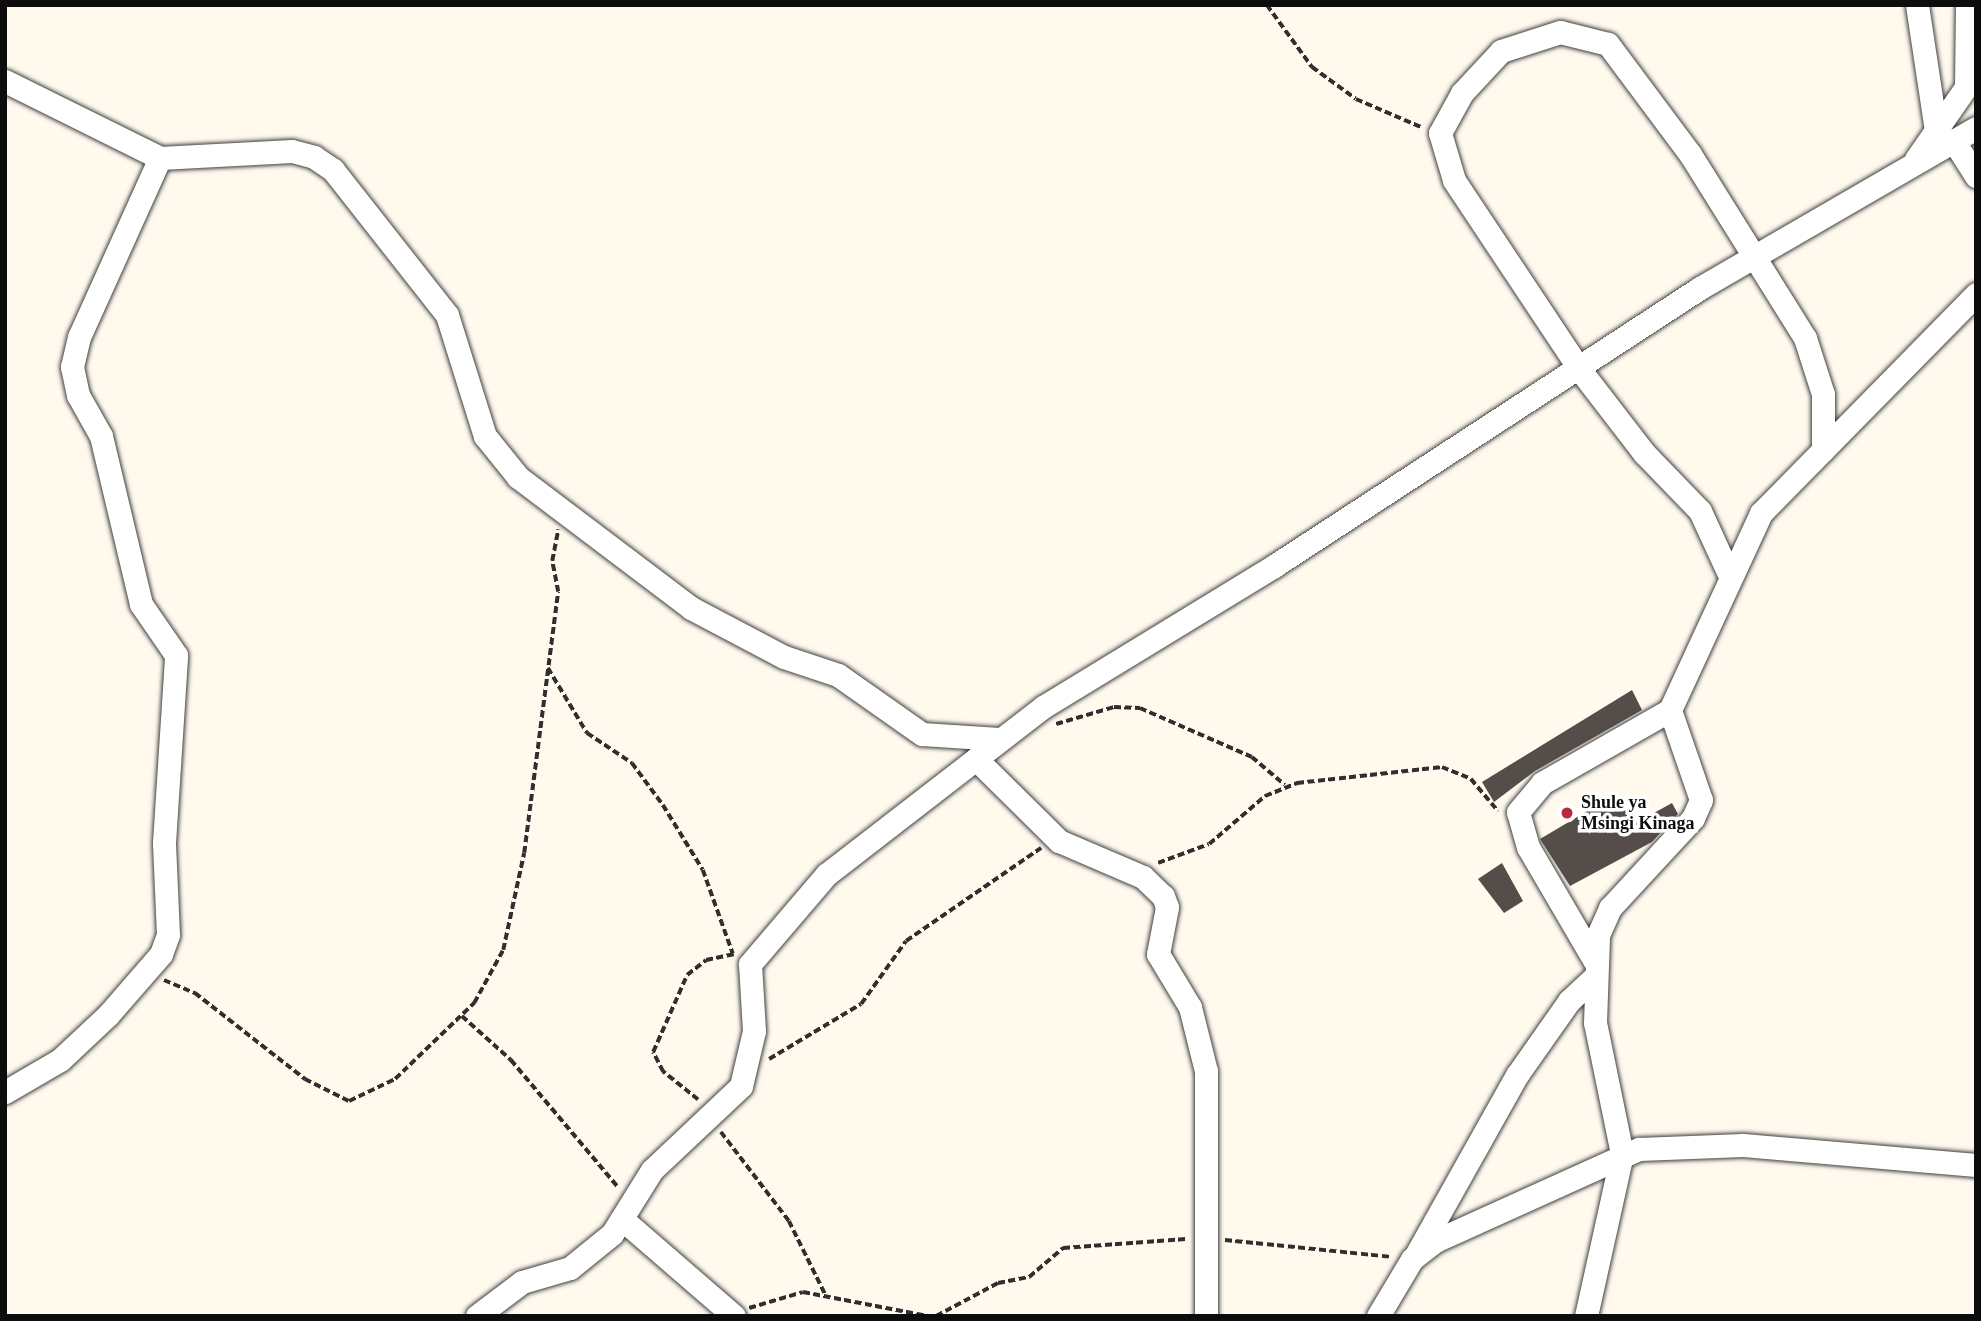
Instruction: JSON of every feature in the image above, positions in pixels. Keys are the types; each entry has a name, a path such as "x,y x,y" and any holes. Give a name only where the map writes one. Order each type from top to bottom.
{"street":[{"path":"1917,5 1945,135 1976,176"},
{"path":"477,1316 523,1282 570,1268 624,1214 652,1170 741,1086 754,1031 744,953 827,874 1024,720 1757,256 1912,164 1945,135 1966,87 1967,5"},
{"path":"1728,572 1691,499 1644,453 1580,370 1454,180 1440,133 1462,93 1501,51 1537,36 1589,35 1608,44 1656,104 1757,256 1818,373 1823,450"},
{"path":"5,81 160,158 292,151 332,170 447,315 491,446 562,514 691,608 784,657 838,675 922,734 999,739"},
{"path":"1945,135 1976,128"},
{"path":"5,1092 60,1060 137,981 169,935 164,843 179,675 169,641 141,604 102,436 78,395 72,367 79,337 160,158"},
{"path":"1587,1316 1622,1154 1594,969 1519,827 1521,804 1542,783 1670,710 1728,572 1761,513 1976,294"},
{"path":"1378,1316 1517,1075 1594,969 1606,913 1693,818 1701,800 1670,710"},
{"path":"976,758 1059,841 1128,871 1163,896 1158,954 1189,1007 1206,1070 1206,1316"},
{"path":"1414,1256 1622,1154 1657,1147 1743,1146 1976,1165"},
{"path":"624,1214 734,1315"}],"path":[{"path":"1267,5 1292,47 1337,86 1377,111 1440,133"},
{"path":"137,981 183,987 305,1079 349,1101 395,1079 462,1016 493,969 510,927 558,592 552,561 562,514"},
{"path":"548,667 587,733 632,763 663,805 703,870 744,953 706,960 687,975 653,1052 663,1072 710,1113 789,1221 825,1294"},
{"path":"1024,720 1065,724 1114,707 1140,708 1252,757 1285,785"},
{"path":"1128,871 1194,852 1285,785 1442,767 1471,779 1489,804 1519,827"},
{"path":"765,1063 801,1034 861,1004 912,936 996,875 1059,841"},
{"path":"462,1016 511,1060 552,1114 606,1167 624,1214"},
{"path":"936,1316 998,1283 1029,1277 1075,1244 1207,1238 1414,1256"},
{"path":"734,1315 785,1296 825,1294 928,1316"}],"building":[{"path":"1632,690 1642,710 1535,771 1494,802 1482,782"},
{"path":"1616,794 1634,824 1672,803 1678,814 1652,842 1570,886 1540,839"},
{"path":"1502,863 1523,901 1504,913 1478,879"}],"place":[{"name":"Shule ya Msingi Kinaga","path":"1567,813"}]}
